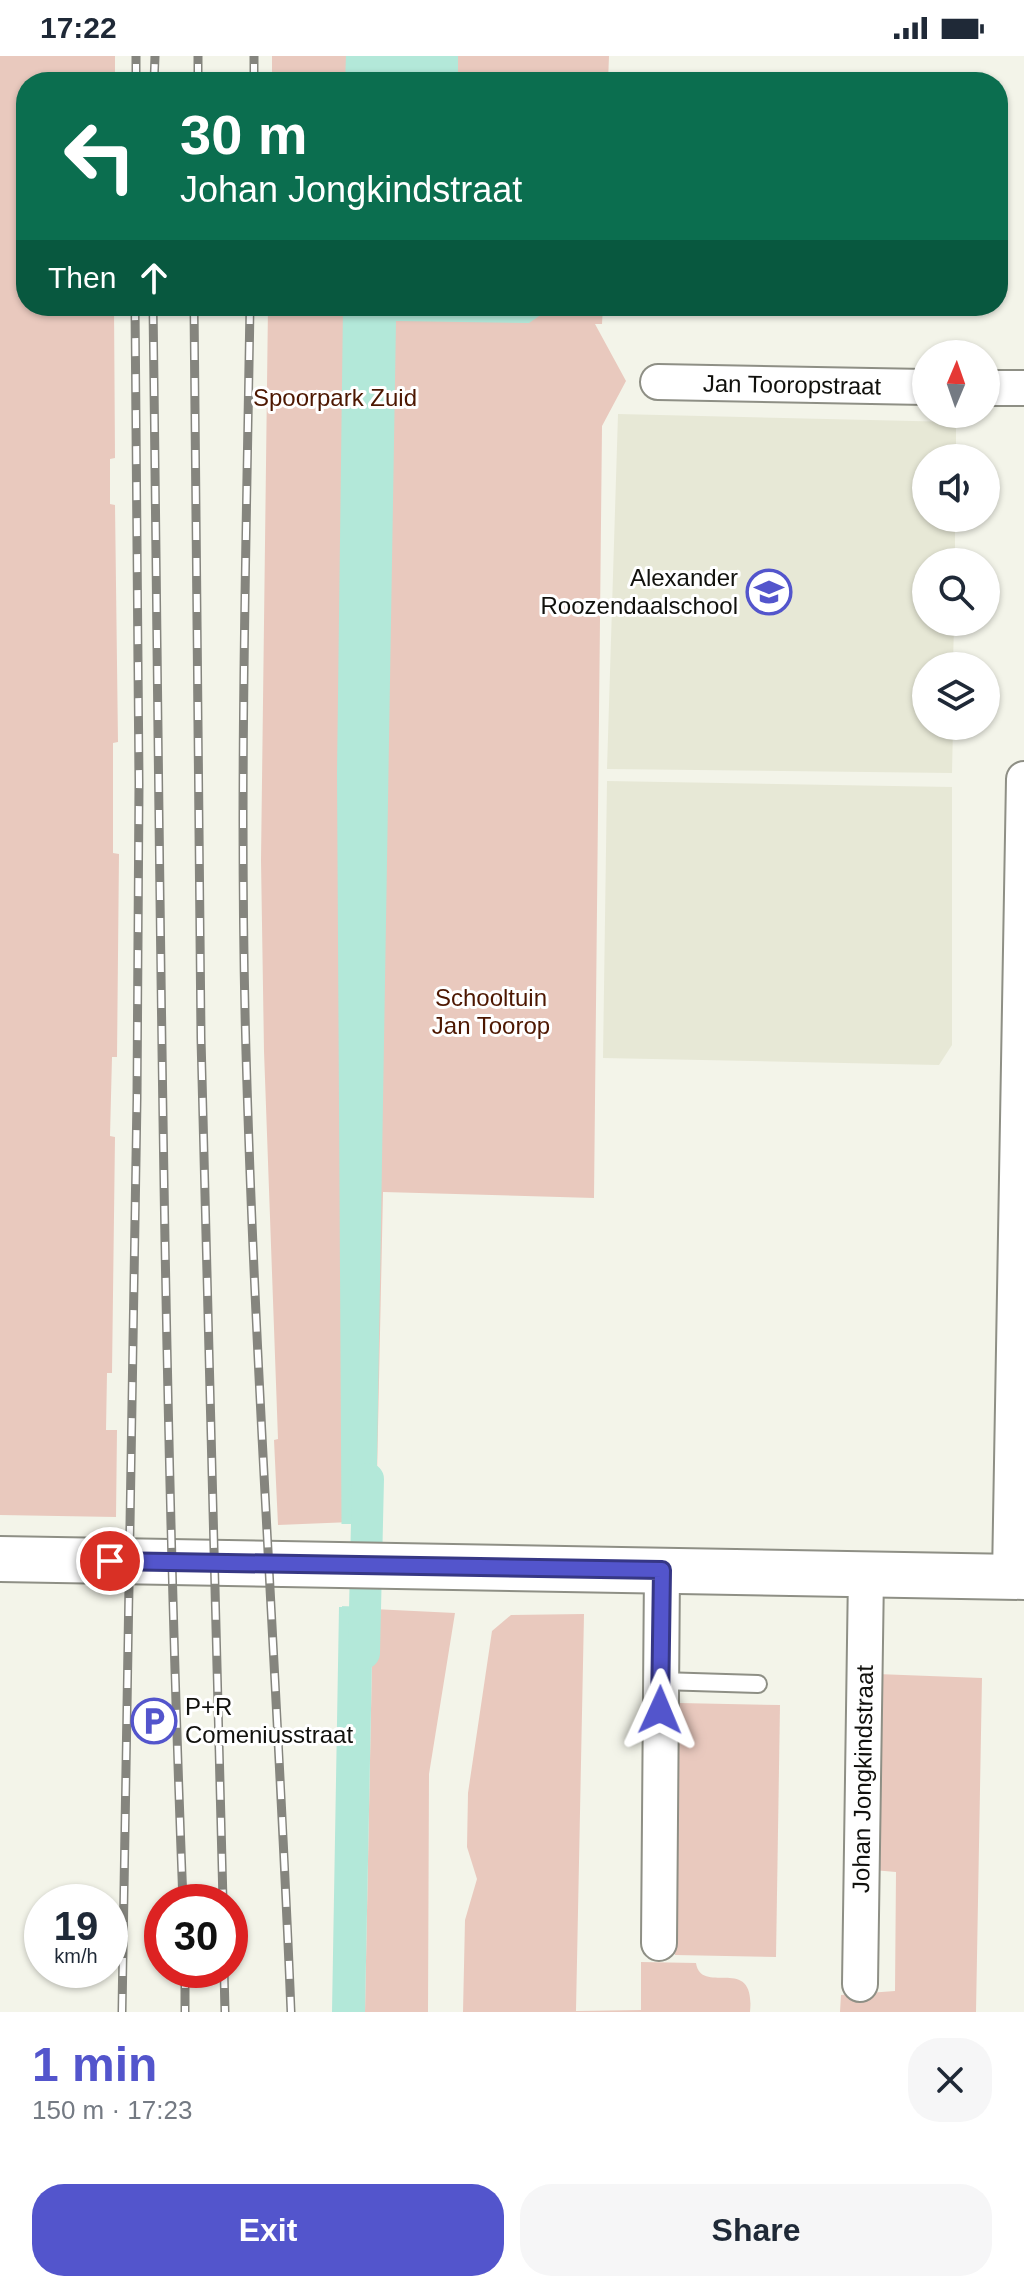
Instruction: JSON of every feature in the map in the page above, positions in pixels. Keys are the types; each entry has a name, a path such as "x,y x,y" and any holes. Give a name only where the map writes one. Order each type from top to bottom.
{"street":[{"name":"Jan Tooropstraat","path":"658,382 912,387"},
{"path":"1000,388 1024,388"},
{"path":"8,1559 1017,1577 1024,779"},
{"path":"659,1943 662,1570"},
{"name":"Johan Jongkindstraat","path":"860,1984 866,1574"}],"lane":[{"path":"661,1681 758,1684"}],"shaded area":[{"name":"Alexander Roozendaalschool","path":"618,414 912,421 912,428 956,428 956,444 912,444 912,532 955,532 955,548 912,548 912,636 954,636 953,652 912,652 912,740 953,740 952,773 607,769"},
{"path":"607,781 952,787 952,1045 939,1065 603,1058"}],"green space":[{"path":"0,56 115,56 115,72 16,72 16,316 114,316 115,458 110,459 110,504 115,505 118,742 113,743 113,853 119,854 117,1057 112,1057 110,1136 115,1137 112,1373 107,1373 106,1430 117,1430 116,1517 0,1515"},
{"path":"272,56 609,56 608,72 272,72"},
{"path":"268,316 602,316 602,324 595,324 626,381 602,426 594,1198 383,1192 376,1521 278,1525 261,860"},
{"path":"373,1609 455,1613 429,1774 428,2012 365,2012"},
{"path":"584,1614 576,2011 641,2010 641,1962 696,1963 700,1972 707,1977 737,1979 745,1984 750,1994 750,2012 463,2012 465,1920 477,1879 467,1847 468,1793 492,1631 511,1615"},
{"path":"877,1674 982,1678 976,2012 840,2012 841,1995 895,1991 896,1872 873,1870"},
{"path":"679,1703 780,1705 776,1957 675,1955"}],"water":[{"path":"346,56 458,56 458,72 345,72"},
{"path":"343,316 539,316 529,323 396,321 376,1521 357,1521 355,1607 373,1609 365,2012 332,2012 339,1607 342,1607 337,773"}],"pier":[{"path":"338,1524 361,1524 360,1604 376,1607 337,1606"}],"waterway":[{"path":"364,1653 368,1479"}],"railway":[{"path":"136,56 136,72"},
{"path":"154,72 155,56"},
{"path":"198,56 198,72"},
{"path":"254,56 254,72"},
{"path":"122,2012 137,1098 139,784 135,316"},
{"path":"153,316 166,1304 182,1884"},
{"path":"194,316 201,1038 223,1884"},
{"path":"250,316 243,773 246,1052 291,2012"},
{"path":"185,1988 185,2012"},
{"path":"224,1988 225,2012"}],"place":[{"name":"Alexander Roozendaalschool","path":"769,592"},
{"name":"P+R Comeniusstraat","path":"154,1721"}],"route":[{"path":"110,1561 662,1570 660,1710"}],"park label":[{"name":"Spoorpark Zuid","path":"335,398"},
{"name":"Schooltuin Jan Toorop","path":"491,1012"}]}
